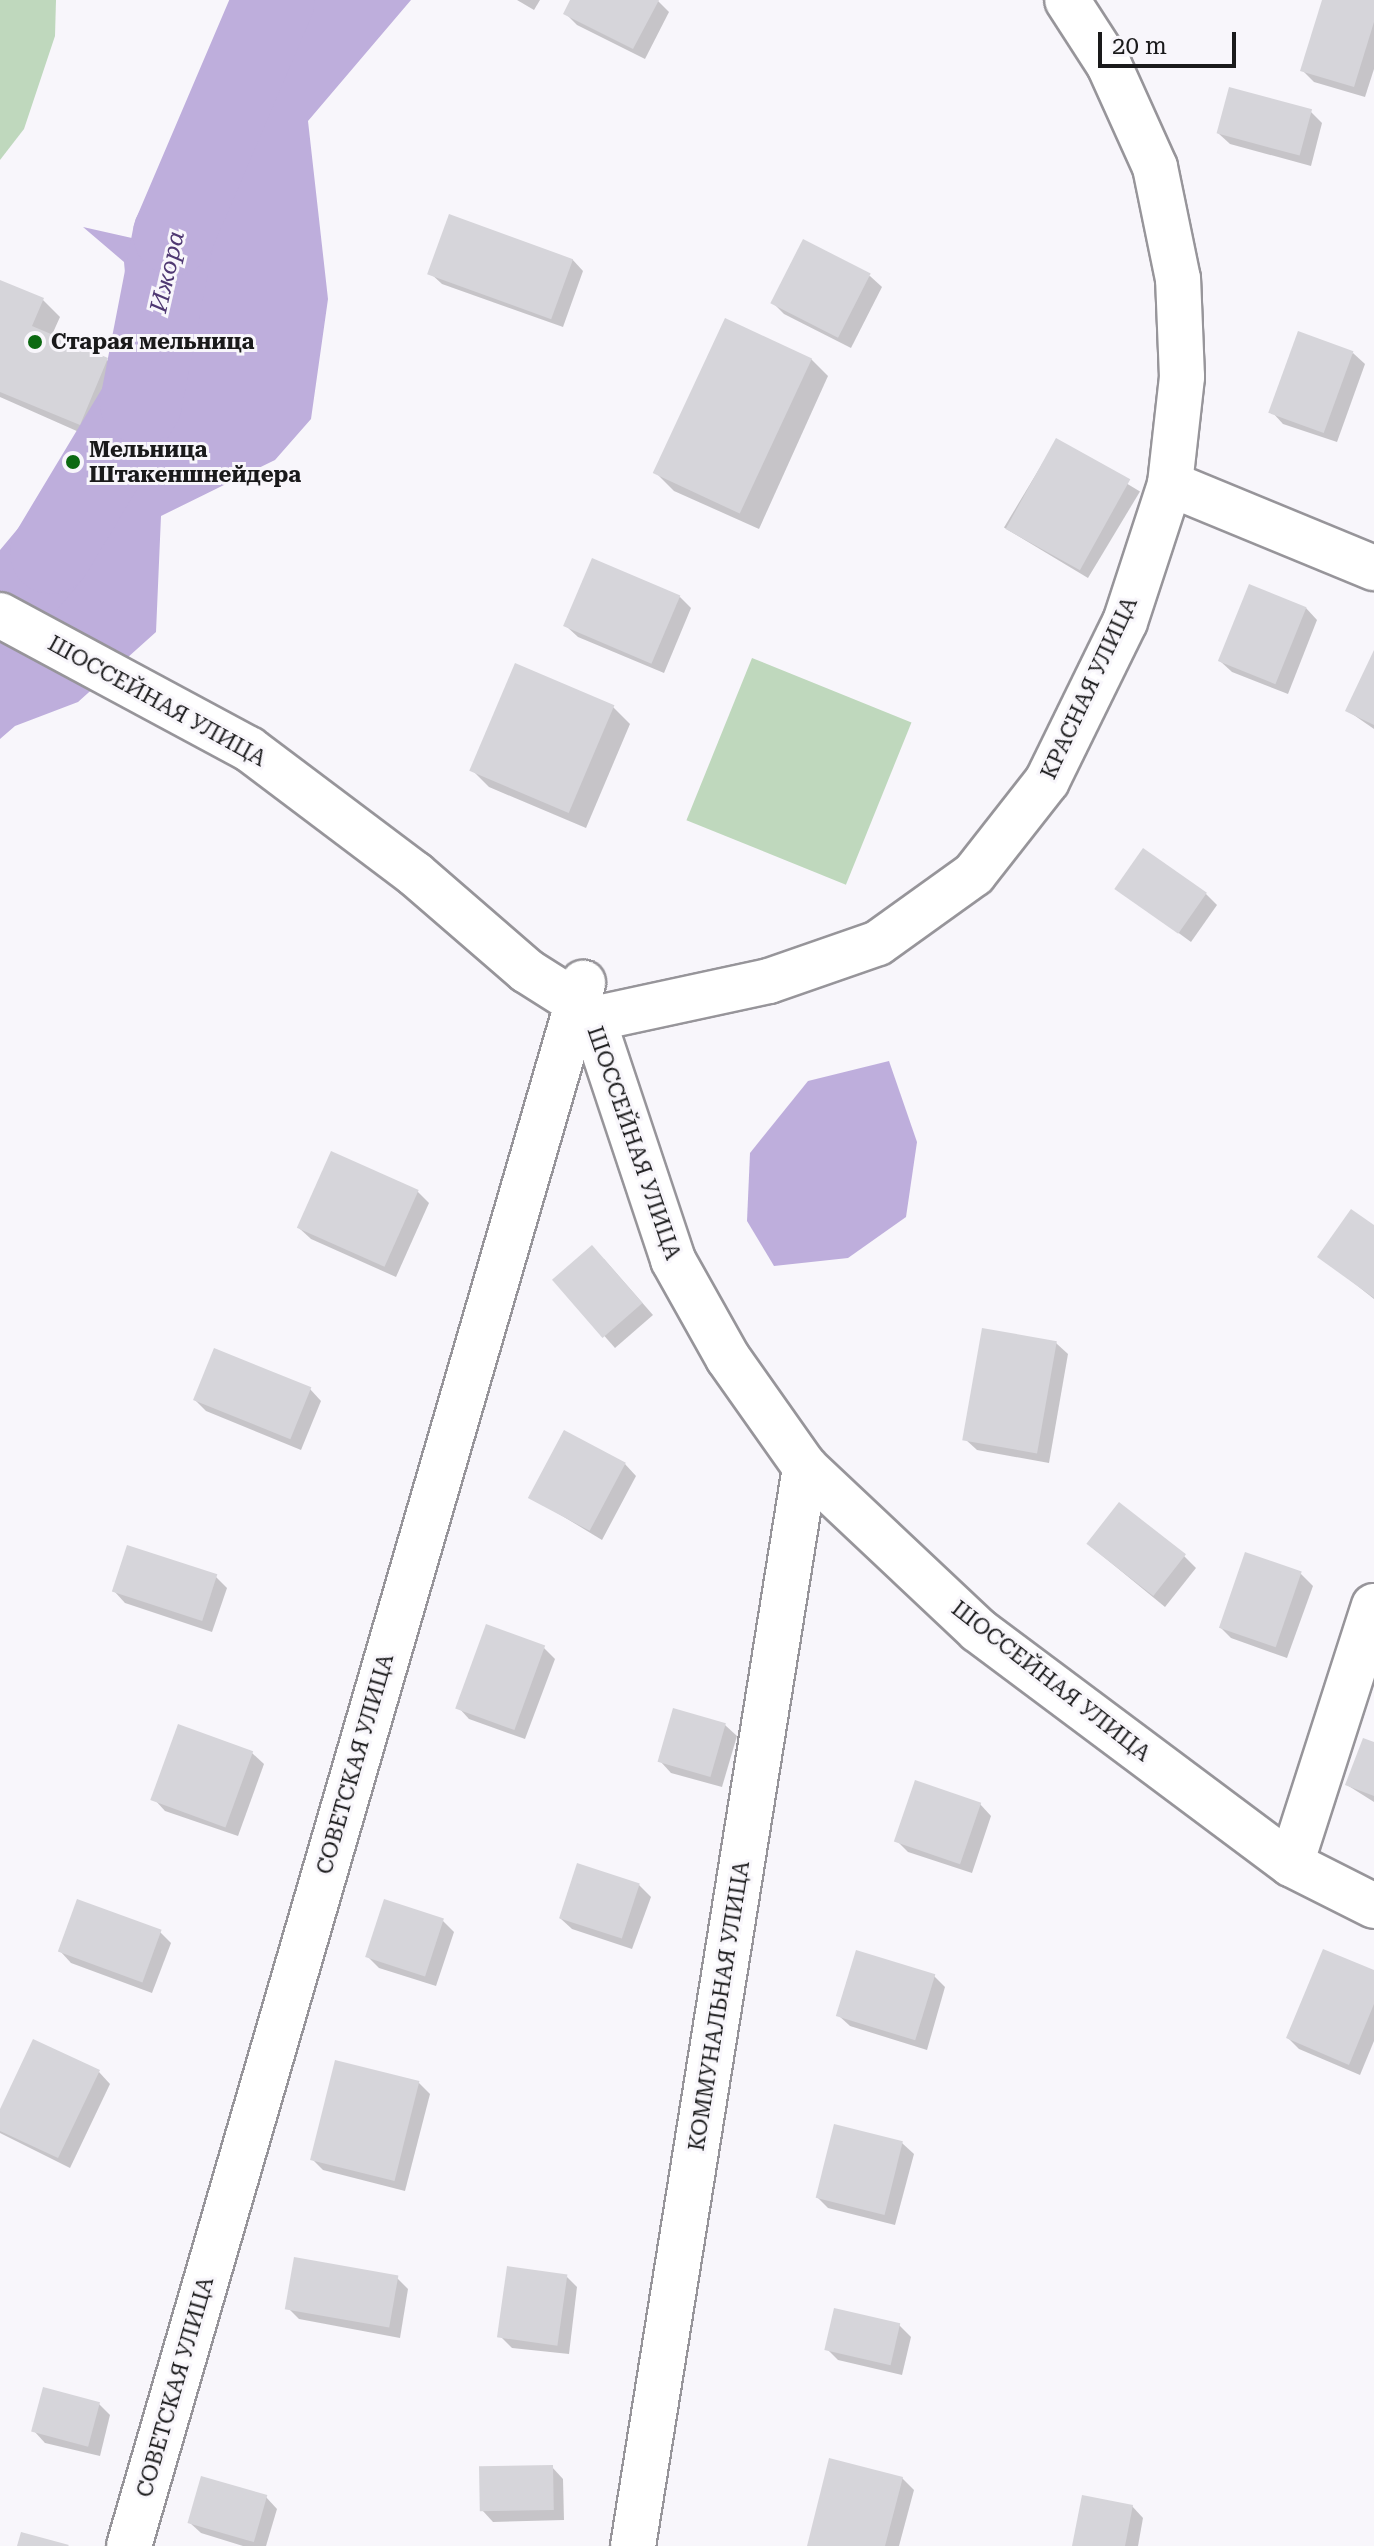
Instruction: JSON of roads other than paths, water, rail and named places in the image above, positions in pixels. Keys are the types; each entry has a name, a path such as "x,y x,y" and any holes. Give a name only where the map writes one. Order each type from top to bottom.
{"street":[{"name":"КРАСНАЯ УЛИЦА","path":"584,1001 769,981 878,943 974,874 1047,781 1125,622 1170,484 1182,377 1178,279 1155,167 1109,65 1067,0"},
{"path":"1170,484 1374,568"},
{"name":"ШОССЕЙНАЯ УЛИЦА","path":"0,615 193,716 249,749 415,874 527,971 584,1001 673,1260 728,1358 805,1467 978,1630 1291,1864 1374,1906"},
{"name":"СОВЕТСКАЯ УЛИЦА","path":"129,2546 584,1001"},
{"name":"КОММУНАЛЬНАЯ УЛИЦА","path":"633,2546 805,1467"},
{"path":"1291,1864 1374,1606"}],"water":[{"path":"296,0 411,0 308,121 328,299 311,419 275,460 161,516 156,632 78,702 15,726 0,739 0,647 92,552 97,439 132,351 124,262 83,227 163,245 196,238 231,162 234,98 287,27"},
{"path":"889,1061 917,1142 906,1217 848,1258 774,1266 747,1221 750,1153 808,1081"}],"waterway":[{"name":"Ижора","path":"0,614 51,553 141,403 174,234 274,0"}],"place":[{"name":"Старая мельница","path":"35,342"},
{"name":"Мельница Штакеншнейдера","path":"73,462"}]}
